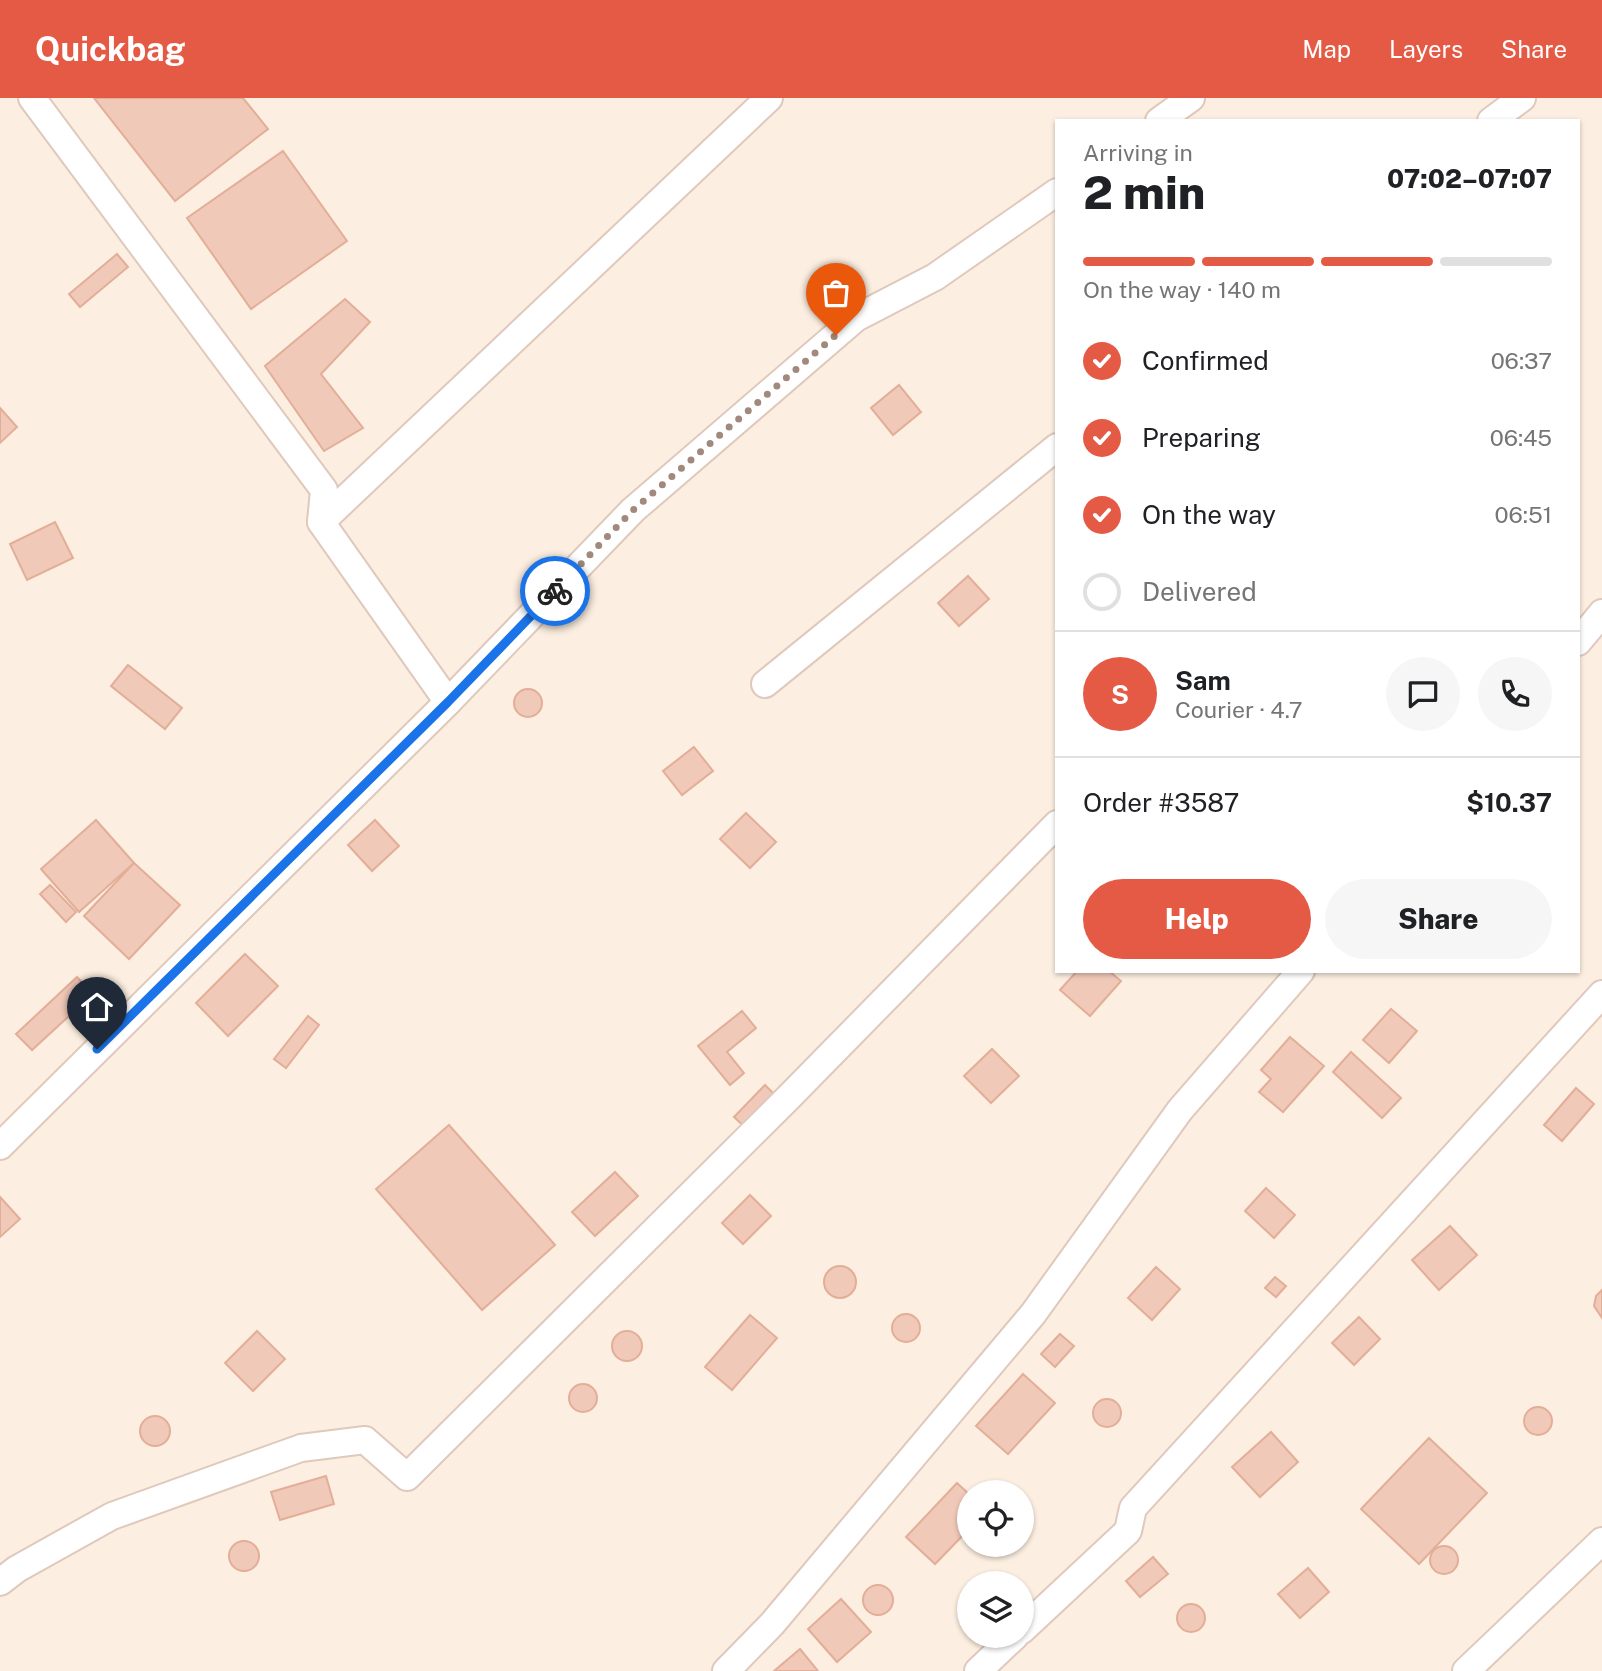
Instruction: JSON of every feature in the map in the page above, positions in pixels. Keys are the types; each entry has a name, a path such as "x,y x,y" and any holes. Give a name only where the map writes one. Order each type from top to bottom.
{"street":[{"path":"32,98 324,490 321,522 448,702"},
{"path":"321,522 769,98"},
{"path":"1162,119 1191,98"},
{"path":"1494,119 1522,98"},
{"path":"0,1146 448,702 633,510 856,318 935,278 1055,193"},
{"path":"765,684 1055,449"},
{"path":"1580,640 1602,612"},
{"path":"0,1582 17,1569 112,1516 301,1448 365,1440 407,1477 788,1098 1055,826"},
{"path":"726,1671 772,1625 1033,1314 1180,1110 1299,973"},
{"path":"1034,1619 1128,1531 1133,1508 1602,994"},
{"path":"1466,1671 1602,1541"},
{"path":"978,1671 1002,1648"}],"building":[{"path":"94,98 243,98 268,129 175,201"},
{"path":"283,151 347,241 251,309 187,218"},
{"path":"117,254 128,267 80,307 69,294"},
{"path":"345,299 370,322 321,374 363,428 324,451 265,366"},
{"path":"899,385 921,412 893,435 871,408"},
{"path":"0,408 17,427 0,443"},
{"path":"55,522 73,558 27,580 10,544"},
{"path":"968,576 989,599 959,626 938,603"},
{"path":"128,665 182,708 165,729 111,686"},
{"path":"528,689 538,693 542,703 538,713 528,717 518,713 514,703 518,693"},
{"path":"694,747 713,771 682,795 663,771"},
{"path":"746,813 776,842 750,868 720,839"},
{"path":"96,820 134,863 79,912 41,869"},
{"path":"375,820 399,846 372,871 348,845"},
{"path":"134,863 180,905 129,959 84,916"},
{"path":"50,885 76,912 66,922 40,894"},
{"path":"245,954 278,986 228,1036 196,1003"},
{"path":"1075,973 1111,973 1121,981 1090,1016 1060,990"},
{"path":"77,977 93,994 32,1050 16,1034"},
{"path":"1391,1009 1417,1031 1389,1063 1363,1040"},
{"path":"742,1011 756,1028 727,1052 744,1073 730,1085 698,1046"},
{"path":"308,1016 319,1025 286,1068 274,1059"},
{"path":"1290,1037 1324,1066 1283,1112 1259,1092 1271,1079 1261,1070"},
{"path":"992,1049 1019,1076 991,1103 964,1076"},
{"path":"1351,1052 1401,1098 1382,1118 1333,1072"},
{"path":"765,1085 780,1100 749,1131 734,1117"},
{"path":"1576,1088 1594,1104 1562,1141 1544,1125"},
{"path":"449,1125 555,1245 482,1310 376,1189"},
{"path":"615,1172 638,1196 595,1236 572,1212"},
{"path":"1266,1188 1295,1215 1274,1238 1245,1211"},
{"path":"750,1195 771,1216 743,1244 722,1223"},
{"path":"0,1197 20,1219 0,1237"},
{"path":"1450,1226 1477,1255 1439,1290 1412,1260"},
{"path":"840,1266 851,1271 856,1282 851,1293 840,1298 829,1293 824,1282 829,1271"},
{"path":"1156,1267 1180,1289 1152,1320 1128,1298"},
{"path":"1275,1277 1286,1286 1276,1297 1265,1288"},
{"path":"1602,1290 1602,1318 1594,1306 1596,1296"},
{"path":"906,1314 916,1318 920,1328 916,1338 906,1342 896,1338 892,1328 896,1318"},
{"path":"750,1315 777,1338 732,1390 705,1367"},
{"path":"1359,1317 1380,1339 1354,1365 1332,1343"},
{"path":"257,1331 285,1359 253,1391 225,1363"},
{"path":"627,1331 637,1336 642,1346 637,1356 627,1361 617,1356 612,1346 617,1336"},
{"path":"1060,1334 1074,1346 1055,1367 1041,1354"},
{"path":"1023,1374 1055,1403 1008,1454 976,1426"},
{"path":"583,1384 593,1388 597,1398 593,1408 583,1412 573,1408 569,1398 573,1388"},
{"path":"1107,1399 1117,1403 1121,1413 1117,1423 1107,1427 1097,1423 1093,1413 1097,1403"},
{"path":"1538,1407 1548,1411 1552,1421 1548,1431 1538,1435 1528,1431 1524,1421 1528,1411"},
{"path":"155,1416 166,1420 170,1431 166,1442 155,1446 144,1442 140,1431 144,1420"},
{"path":"1271,1432 1298,1462 1260,1497 1232,1467"},
{"path":"1429,1438 1487,1493 1419,1564 1361,1509"},
{"path":"326,1476 334,1504 280,1520 271,1492"},
{"path":"957,1483 957,1541 935,1564 906,1537"},
{"path":"244,1541 255,1545 259,1556 255,1567 244,1571 233,1567 229,1556 233,1545"},
{"path":"1444,1546 1454,1550 1458,1560 1454,1570 1444,1574 1434,1570 1430,1560 1434,1550"},
{"path":"1153,1557 1168,1574 1140,1597 1126,1581"},
{"path":"1308,1568 1329,1592 1300,1618 1278,1594"},
{"path":"878,1585 889,1589 893,1600 889,1611 878,1615 867,1611 863,1600 867,1589"},
{"path":"841,1599 871,1632 837,1662 808,1629"},
{"path":"1191,1604 1201,1608 1205,1618 1201,1628 1191,1632 1181,1628 1177,1618 1181,1608"},
{"path":"800,1649 818,1671 774,1671"}],"way so far":[{"path":"555,591 633,510 836,335"}],"route":[{"path":"97,1049 448,702 555,591"}]}
